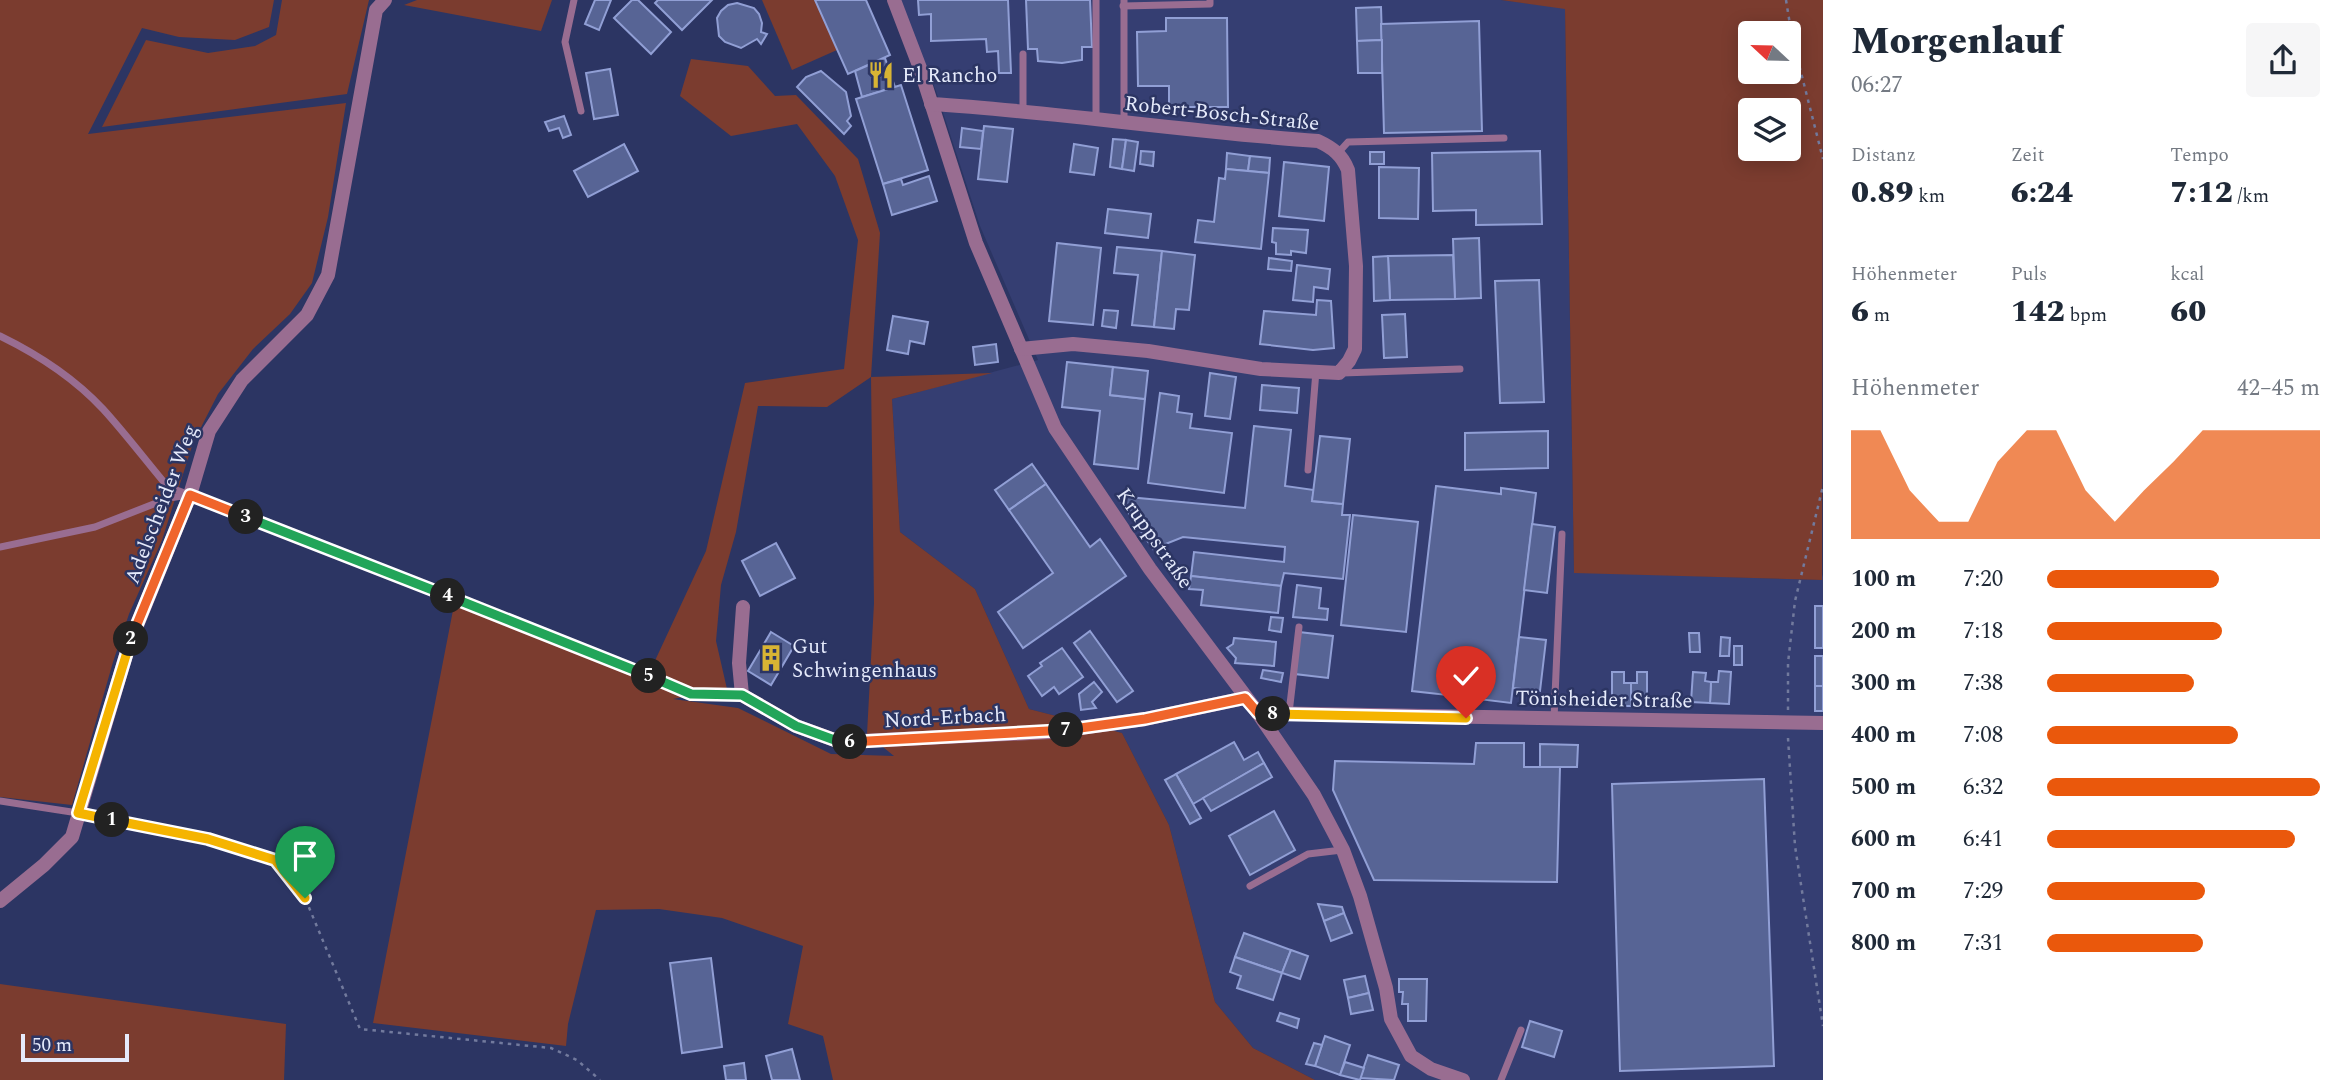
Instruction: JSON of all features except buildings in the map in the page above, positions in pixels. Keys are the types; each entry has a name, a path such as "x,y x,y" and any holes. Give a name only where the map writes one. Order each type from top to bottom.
{"street":[{"name":"Adelscheider Weg","path":"0,901 44,865 72,837 129,645 190,495 209,431 242,380 307,315 328,275 376,10 385,0"},
{"name":"Kruppstraße","path":"894,0 976,243 1041,398 1065,445 1150,569 1258,713 1314,795 1343,850 1364,909 1386,988 1391,1018 1411,1056 1431,1069 1463,1080"},
{"name":"Robert-Bosch-Straße","path":"931,104 1023,109 1124,123 1318,141 1333,147 1344,160 1348,170 1356,267 1355,349 1339,373"},
{"path":"1021,349 1073,344 1148,351 1261,369 1339,373"},
{"path":"742,695 738,663 743,607"},
{"name":"Nord-Erbach","path":"742,695 796,726 840,742 1051,733 1145,719 1245,698"},
{"name":"Tönisheider Straße","path":"1258,713 1823,723"}],"lane":[{"path":"574,0 565,42 581,111"},
{"path":"1096,0 1096,119"},
{"path":"1124,123 1124,3 1210,4 1210,0"},
{"path":"1023,54 1023,109"},
{"path":"1338,153 1348,142 1504,138"},
{"path":"0,337 18,345 69,379 102,408 163,481 171,488 190,495"},
{"path":"1339,373 1460,369"},
{"path":"1308,470 1316,371"},
{"path":"0,547 95,527 169,498 190,495"},
{"path":"1554,719 1562,534"},
{"path":"1289,714 1299,627"},
{"path":"0,801 78,813"},
{"path":"1250,886 1308,854 1343,850"},
{"path":"1501,1080 1521,1030"}],"path":[{"path":"1786,0 1792,37 1823,159"},
{"path":"1823,486 1795,601 1788,663 1788,723 1795,846 1823,1026"},
{"path":"190,495 551,636 691,694 742,695"},
{"path":"78,813 208,839 275,860 305,898 360,1029 551,1048 577,1060 600,1080"}],"shaded area":[{"path":"0,0 274,0 269,27 235,40 179,37 142,28 88,134 346,103 328,217 312,283 290,314 253,349 218,394 193,443 162,540 129,614 72,805 0,797"},
{"path":"282,0 369,0 347,94 102,127 146,40 208,53 255,46 276,35"},
{"path":"417,0 552,0 541,31 404,5"},
{"path":"762,0 815,0 837,50 792,70"},
{"path":"899,0 1501,0 1565,8 1574,572 1821,580 1823,574 1823,1080 1315,1080 1253,1048 1215,1002 1169,825 1122,733 1029,709 975,589 900,532 892,399 1038,360 980,226 936,91"},
{"path":"1501,0 1823,0 1822,580 1574,573 1565,9"},
{"path":"691,59 748,66 775,96 796,95 858,159 880,233 871,377 992,373 892,399 900,532 975,589 1029,709 1122,733 1169,825 1215,1002 1253,1048 1315,1080 833,1080 823,1036 788,1024 803,946 722,918 659,909 596,910 568,1024 566,1046 373,1023 454,605 646,680 706,551 745,383 844,369 858,240 835,176 797,124 731,136 680,96","holes":["871,377 874,603 867,734 894,756 831,754 738,708 673,699 727,689 716,641 721,585 736,532 758,406 827,407"]},
{"path":"0,984 286,1024 284,1080 0,1080"}],"place":[{"name":"El Rancho","path":"881,75"},
{"name":"Gut Schwingenhaus","path":"771,658"}],"route":[{"path":"305,898 275,860 208,839 78,813 129,645 190,495 551,636 691,694 742,695 796,726 840,742 1051,733 1145,719 1245,698 1258,713 1466,718"}]}
